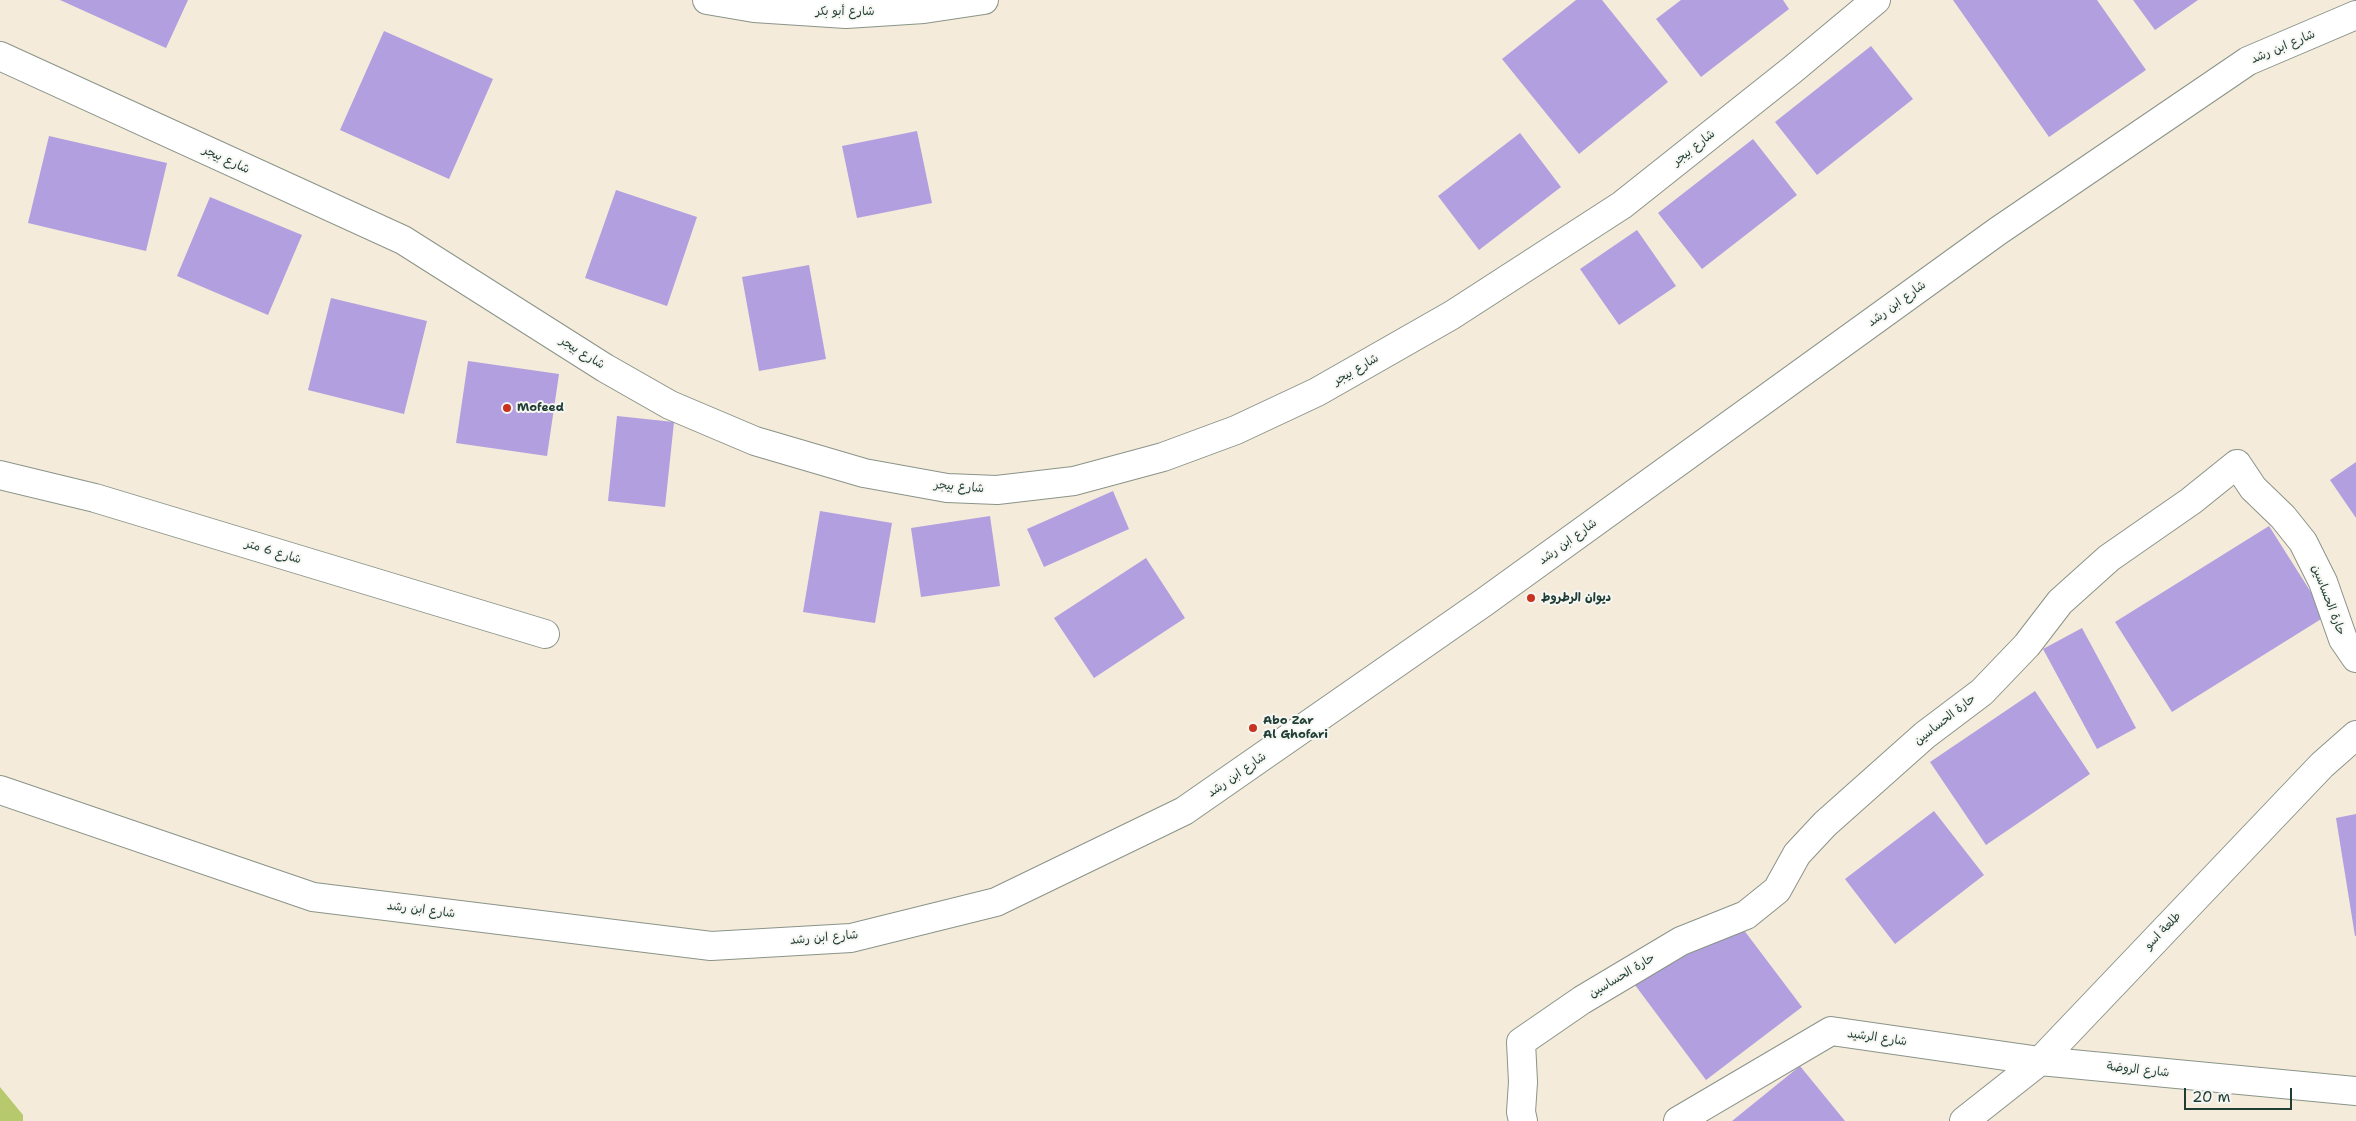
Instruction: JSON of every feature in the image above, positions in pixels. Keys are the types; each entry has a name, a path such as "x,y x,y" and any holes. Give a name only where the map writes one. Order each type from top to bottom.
{"street":[{"name":"شارع أبو بكر","path":"707,0 754,8 846,14 924,9 984,0"},
{"name":"شارع بيجر","path":"0,56 403,240 605,368 670,405 755,441 864,473 947,488 996,490 1074,481 1163,457 1236,430 1317,392 1452,315 1622,205 1792,70 1876,0"},
{"name":"شارع ابن رشد","path":"0,790 313,897 711,946 851,938 996,902 1184,811 1483,603 1998,231 2248,61 2356,15"},
{"name":"حارة الحساسين","path":"1523,1121 1521,1112 1523,1082 1521,1042 1582,1000 1681,941 1746,915 1754,909 1777,890 1797,854 1825,824 1925,734 1982,692 2027,645 2060,602 2109,558 2191,501 2237,464 2254,488 2283,516 2303,542 2323,582 2342,639 2356,658"},
{"name":"شارع 6 متر","path":"0,475 95,498 545,634"},
{"name":"طلعة اسو","path":"1964,1121 2040,1061 2322,765 2356,735"},
{"name":"شارع الرشيد","path":"1678,1121 1831,1031 2040,1061"},
{"name":"شارع الروضة","path":"2040,1061 2356,1091"}],"green space":[{"path":"0,1087 23,1115 23,1121 0,1121"}],"building":[{"path":"60,0 188,0 166,48"},
{"path":"1576,0 1602,0 1668,82 1579,154 1502,59"},
{"path":"1681,0 1783,0 1789,9 1701,77 1656,19"},
{"path":"1953,0 2097,0 2146,70 2049,137"},
{"path":"2133,0 2198,0 2155,30"},
{"path":"384,31 493,79 449,179 340,130"},
{"path":"1871,46 1913,99 1817,175 1775,122"},
{"path":"917,131 932,203 857,218 842,146"},
{"path":"1520,133 1561,187 1479,250 1438,196"},
{"path":"49,136 167,163 146,251 28,223"},
{"path":"1753,139 1797,195 1702,269 1658,213"},
{"path":"616,190 697,217 667,306 585,278"},
{"path":"210,197 302,235 268,315 177,276"},
{"path":"1637,230 1676,286 1619,325 1580,269"},
{"path":"809,265 826,359 759,371 742,277"},
{"path":"331,298 427,321 404,414 308,390"},
{"name":"Mofeed","path":"468,361 559,374 547,456 456,443"},
{"path":"617,416 674,422 665,507 608,501"},
{"path":"2356,462 2356,518 2330,480"},
{"path":"1113,491 1129,529 1044,567 1027,529"},
{"path":"820,511 892,523 875,623 803,612"},
{"path":"990,516 1000,586 921,597 911,528"},
{"path":"2269,526 2326,616 2172,712 2115,622"},
{"path":"1146,558 1185,618 1094,678 1054,618"},
{"path":"2082,628 2136,728 2097,749 2043,649"},
{"path":"2035,691 2090,774 1986,845 1930,762"},
{"path":"1934,811 1984,875 1895,944 1845,879"},
{"path":"2356,814 2356,936 2355,936 2336,818"},
{"path":"1731,913 1802,1007 1706,1080 1635,985"},
{"path":"1800,1066 1845,1121 1732,1121"}],"place":[{"name":"Mofeed","path":"507,408"},
{"name":"ديوان الرطروط","path":"1531,598"},
{"name":"Abo Zar Al Ghofari","path":"1253,728"}]}
